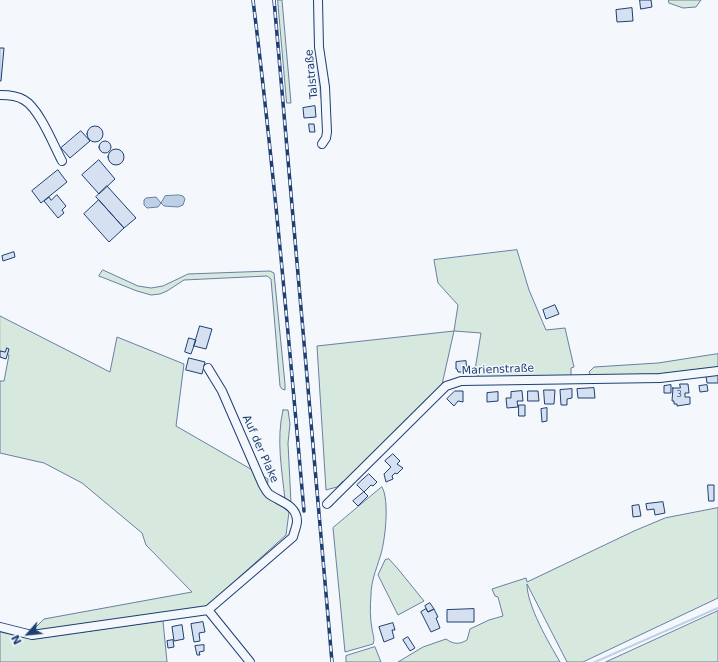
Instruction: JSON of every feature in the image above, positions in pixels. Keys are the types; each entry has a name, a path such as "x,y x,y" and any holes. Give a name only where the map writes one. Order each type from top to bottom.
{"street":[{"name":"Talstraße","path":"318,0 320,48 325,87 327,132 326,138 322,144"},
{"path":"0,95 8,95 24,100 35,110 62,161"},
{"name":"Auf der Plake","path":"208,368 222,391 262,483 268,493 293,509 296,514 297,522 293,537 208,610"},
{"name":"Marienstraße","path":"327,504 446,386 461,381 660,378 718,371"},
{"path":"0,627 32,635 208,610 250,662"}],"shaded area":[{"path":"278,0 282,0 291,103 287,103"},
{"path":"669,0 701,0 696,7 683,8 669,3"},
{"path":"517,250 529,290 546,330 565,328 574,367 571,368 571,377 478,379 478,370 475,370 481,333 454,331 458,305 438,283 434,260"},
{"path":"103,270 138,286 151,288 163,286 188,274 270,271 274,273 285,390 280,386 271,279 267,276 184,280 167,291 160,294 151,295 99,276"},
{"path":"0,316 110,372 117,337 184,364 176,426 268,479 267,494 289,512 286,535 205,608 32,631 44,619 192,592 146,545 142,533 82,483 44,463 0,453 0,381 4,381 9,355 0,351"},
{"path":"454,331 441,389 344,485 343,481 337,487 326,490 317,346"},
{"path":"718,354 718,367 659,374 591,376 589,372 594,367 658,363"},
{"path":"283,410 288,410 290,424 288,443 291,503 285,500 281,466 280,432"},
{"path":"382,487 386,501 385,532 382,551 372,585 370,604 371,625 374,642 373,644 345,652 333,528"},
{"path":"718,508 718,598 583,662 567,662 527,584 528,593 535,613 560,662 398,662 423,647 446,639 456,643 464,642 467,640 470,629 489,620 503,616 498,597 495,596 492,589 526,578 527,582 634,531 665,518"},
{"path":"389,559 424,601 398,615 378,575 385,560"},
{"path":"718,611 718,662 606,662"},
{"path":"163,621 167,662 0,662 0,631 32,639"},
{"path":"375,647 381,662 346,662 346,656"}],"water":[{"path":"179,195 183,196 185,199 183,205 178,207 164,206 161,203 165,196"},
{"path":"156,197 161,203 158,207 147,208 144,205 144,200 146,198"}],"building":[{"path":"640,0 651,0 652,7 641,9"},
{"path":"632,8 633,21 617,22 616,10"},
{"path":"0,48 4,48 1,81 0,81"},
{"path":"315,106 316,117 304,118 303,108"},
{"path":"309,124 314,124 315,132 310,132"},
{"path":"95,126 102,131 103,134 98,141 95,142 88,137 87,134 92,127"},
{"path":"81,131 90,141 70,158 61,148"},
{"path":"103,141 107,141 111,147 107,153 103,153 99,149 99,145"},
{"path":"116,149 123,154 124,157 119,164 116,165 109,160 108,157 113,150"},
{"path":"99,160 115,179 99,194 82,175"},
{"path":"58,170 67,182 41,203 32,191"},
{"path":"107,186 136,218 124,228 96,197"},
{"path":"57,195 66,206 62,210 64,213 58,218 44,201 49,197 51,200"},
{"path":"99,200 124,228 109,242 84,214"},
{"path":"14,252 15,257 3,261 2,256"},
{"path":"555,305 559,314 546,319 543,310"},
{"path":"200,326 212,329 206,349 194,346"},
{"path":"189,338 196,340 191,354 185,352"},
{"path":"7,348 9,349 6,359 0,357 0,351 5,352"},
{"path":"189,358 205,362 202,374 186,370"},
{"path":"466,361 467,372 458,372 456,369 456,362"},
{"path":"718,375 718,383 707,383 706,376"},
{"path":"680,384 688,384 689,393 685,393 685,397 690,397 690,404 677,406 677,404 674,404 674,401 672,401 673,388 680,388"},
{"path":"671,385 671,393 664,393 664,386"},
{"path":"707,385 708,391 700,392 699,386"},
{"path":"594,388 595,398 578,398 577,389"},
{"path":"572,389 572,398 567,399 567,405 561,405 560,390"},
{"path":"544,390 555,390 554,404 545,404"},
{"path":"455,391 463,391 463,402 458,401 454,406 447,399"},
{"path":"522,391 523,401 517,401 518,407 507,408 506,398 511,398 511,392"},
{"path":"528,391 538,391 539,401 528,401"},
{"path":"498,392 498,401 487,402 487,393"},
{"path":"519,405 525,405 525,416 519,416"},
{"path":"547,408 547,421 542,422 541,409"},
{"path":"393,454 400,461 397,464 403,468 397,474 395,473 392,476 393,479 386,482 384,474 391,467 385,461"},
{"path":"369,474 377,482 373,486 371,485 364,492 357,485"},
{"path":"708,485 714,485 714,501 709,501"},
{"path":"364,492 368,496 358,506 353,501"},
{"path":"663,502 665,513 655,515 654,509 647,510 646,504"},
{"path":"639,505 641,516 633,517 632,506"},
{"path":"430,603 434,609 428,612 425,606"},
{"path":"426,609 428,612 434,609 438,617 436,618 440,628 431,632 421,612"},
{"path":"474,609 474,622 447,622 447,610"},
{"path":"203,622 205,632 199,633 200,641 194,642 191,624"},
{"path":"393,623 395,630 392,630 394,638 384,642 379,627"},
{"path":"182,625 184,639 174,641 172,627"},
{"path":"408,637 415,648 410,651 403,640"},
{"path":"173,640 174,647 168,648 167,641"},
{"path":"204,645 204,651 199,652 200,655 197,655 195,646"}],"waterway":[{"path":"314,0 315,43"},
{"path":"317,61 321,98"},
{"path":"595,662 718,608"}],"railway":[{"path":"253,0 287,319 304,511"},
{"path":"274,0 332,662"}]}
